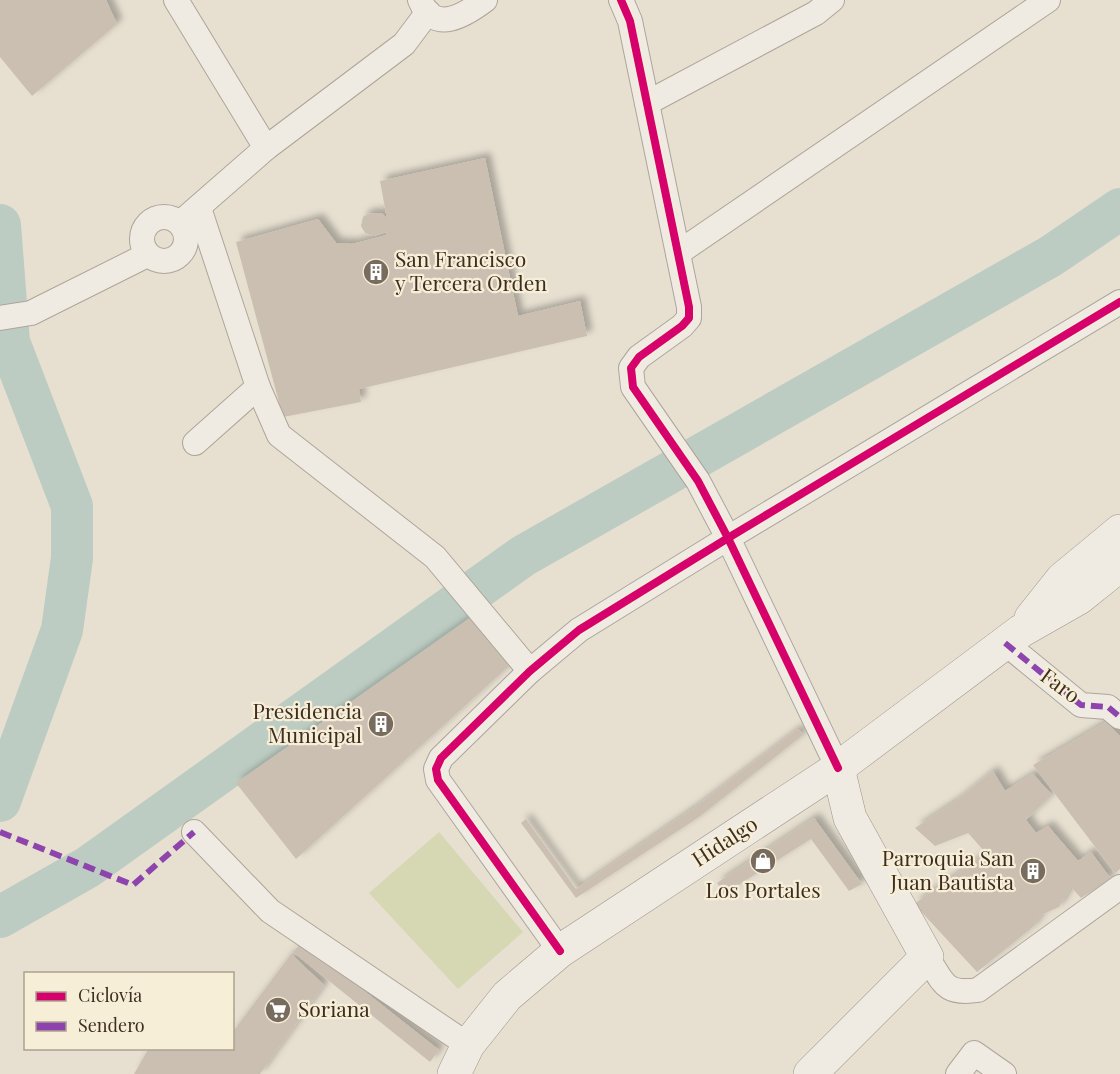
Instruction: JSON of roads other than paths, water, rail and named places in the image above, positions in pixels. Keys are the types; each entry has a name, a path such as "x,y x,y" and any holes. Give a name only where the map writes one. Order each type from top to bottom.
{"main road":[{"name":"Hidalgo","path":"1013,637 1062,579 1120,531"},
{"name":"Hidalgo","path":"462,1064 507,996 560,951 838,768 1013,637 1080,598 1120,565"},
{"path":"810,1074 927,957 850,818 838,768"}],"street":[{"path":"176,0 266,148"},
{"path":"180,223 266,148 404,44 424,6 436,17 447,20 457,18 485,0"},
{"path":"621,0 630,21 689,307 689,318 682,326 639,357 631,368 633,387 698,481 728,538 838,768"},
{"path":"647,103 816,13 832,0"},
{"path":"678,253 1048,0"},
{"path":"199,208 258,387 279,435 435,557 530,671"},
{"path":"164,217 180,223 186,239 180,255 164,262 154,260 147,255 142,247 141,239 142,231 147,223 164,217"},
{"path":"0,318 31,313 147,255"},
{"path":"560,951 438,780 436,769 441,758 530,671 579,630 1120,303"},
{"path":"195,443 258,387"},
{"name":"Faro","path":"1013,637 1081,705 1108,706 1120,717"},
{"path":"194,832 270,911 462,1064"},
{"path":"927,957 946,986 960,992 978,990 1120,887"},
{"path":"958,1074 974,1053 1004,1074"}],"waterway":[{"path":"0,917 88,867 523,556 1051,256 1120,209"},
{"path":"0,225 9,342 72,506 72,558 62,630 0,801"}],"place":[{"name":"San Francisco y Tercera Orden","path":"376,272"},
{"name":"Presidencia Municipal","path":"381,724"},
{"name":"Los Portales","path":"763,861"},
{"name":"Parroquia San Juan Bautista","path":"1033,871"},
{"name":"Soriana","path":"278,1010"}]}
